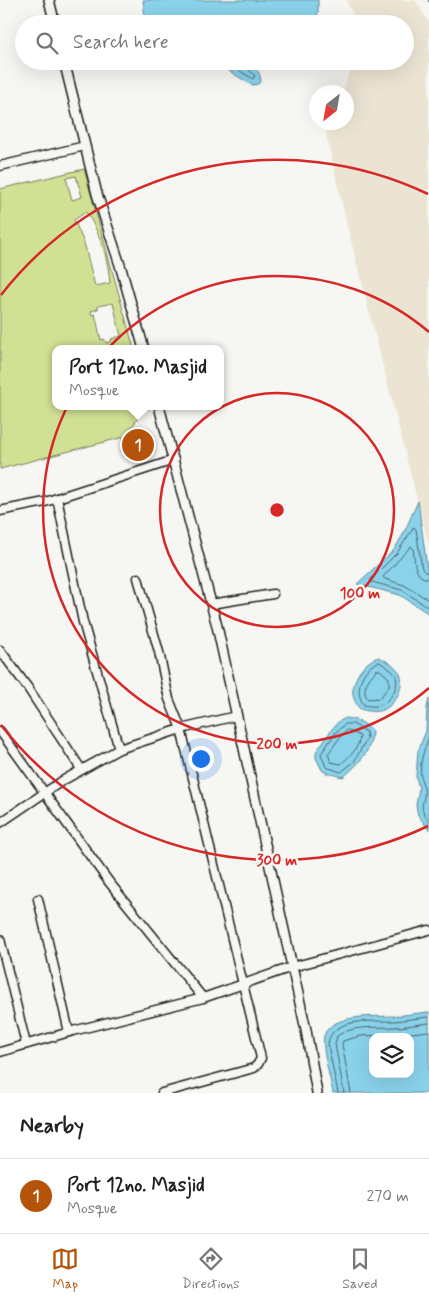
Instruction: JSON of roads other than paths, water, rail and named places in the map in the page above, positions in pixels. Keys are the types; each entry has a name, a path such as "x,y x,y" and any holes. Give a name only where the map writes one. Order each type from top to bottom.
{"street":[{"path":"49,0 53,15"},
{"path":"66,70 97,194 119,260 143,345"},
{"path":"0,166 84,146"},
{"path":"160,410 212,604 306,1030 317,1093"},
{"path":"0,511 57,498 174,460"},
{"path":"57,498 83,622 119,749"},
{"path":"138,578 159,652 169,699 181,729 261,1058 254,1068 162,1093"},
{"path":"212,604 273,594"},
{"path":"0,650 28,688 81,769"},
{"path":"0,823 81,769 119,749 181,729 236,716"},
{"path":"0,730 108,882 203,998"},
{"path":"38,899 69,1032"},
{"path":"0,1052 69,1032 203,998 292,967 429,930"},
{"path":"0,939 26,1044"}],"water":[{"path":"143,0 318,0 317,15 145,15"},
{"path":"228,70 256,70 261,80 258,84 252,85"},
{"path":"418,501 429,583 429,614 400,595 357,584 394,550 404,533"},
{"path":"379,657 399,671 401,679 400,691 394,701 385,709 368,711 360,709 353,697 354,683 364,666"},
{"path":"429,699 429,830 418,815 416,806 419,788 416,777 418,751 426,731"},
{"path":"346,718 361,722 372,731 367,751 354,768 343,777 326,773 322,770 316,758 316,752 338,722"},
{"path":"429,1012 429,1093 333,1093 323,1041 328,1029 335,1023 344,1020"}],"place":[{"name":"Port 12no. Masjid","path":"138,445"}]}
